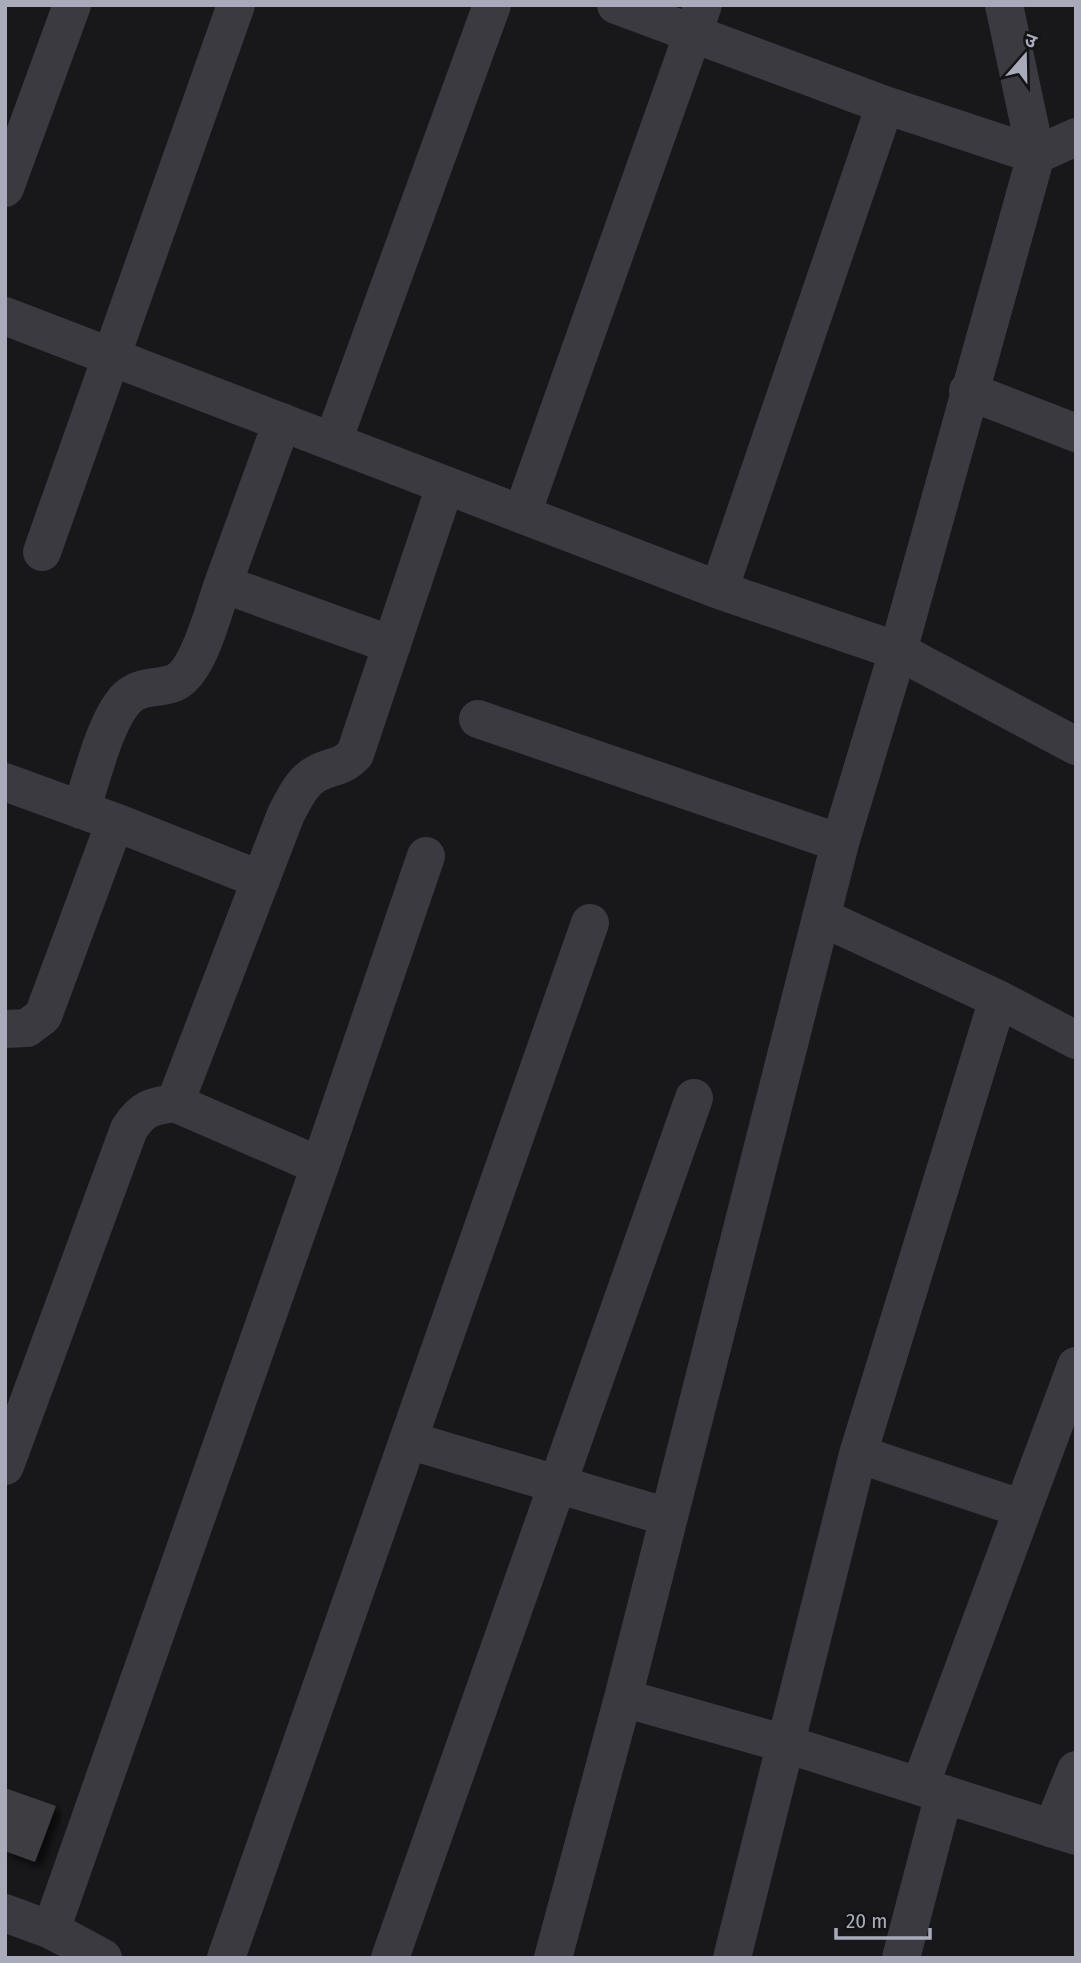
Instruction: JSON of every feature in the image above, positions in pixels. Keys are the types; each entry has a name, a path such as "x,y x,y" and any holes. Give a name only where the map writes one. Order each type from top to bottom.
{"street":[{"path":"5,188 72,5"},
{"path":"42,552 236,5"},
{"path":"333,441 492,5"},
{"path":"616,5 698,19 886,105 1036,155 1076,137"},
{"path":"553,1958 840,843 898,651 968,391 1036,155 1004,5"},
{"path":"522,514 698,19"},
{"path":"719,590 886,105"},
{"path":"5,316 719,590 898,651 1076,747"},
{"path":"968,391 1076,433"},
{"path":"5,1029 27,1028 43,1016 98,816 111,725 120,706 133,692 172,684 184,677 196,657 282,422"},
{"path":"175,1103 286,814 304,783 314,774 343,764 355,754 445,486"},
{"path":"223,584 392,645"},
{"path":"478,719 840,843"},
{"path":"5,782 261,880"},
{"path":"51,1930 320,1166 426,856"},
{"path":"821,917 998,999 1076,1040"},
{"path":"226,1958 590,923"},
{"path":"732,1958 858,1454 998,999"},
{"path":"390,1958 694,1098"},
{"path":"5,1466 129,1129 138,1115 148,1108 175,1103 320,1166"},
{"path":"901,1958 932,1790 1023,1509 1076,1366"},
{"path":"408,1440 667,1517"},
{"path":"858,1454 1023,1509"},
{"path":"622,1698 786,1744 1064,1833 1076,1770"},
{"path":"5,1913 51,1930 103,1958"}],"building":[{"path":"5,1788 56,1806 35,1862 5,1851"}]}
